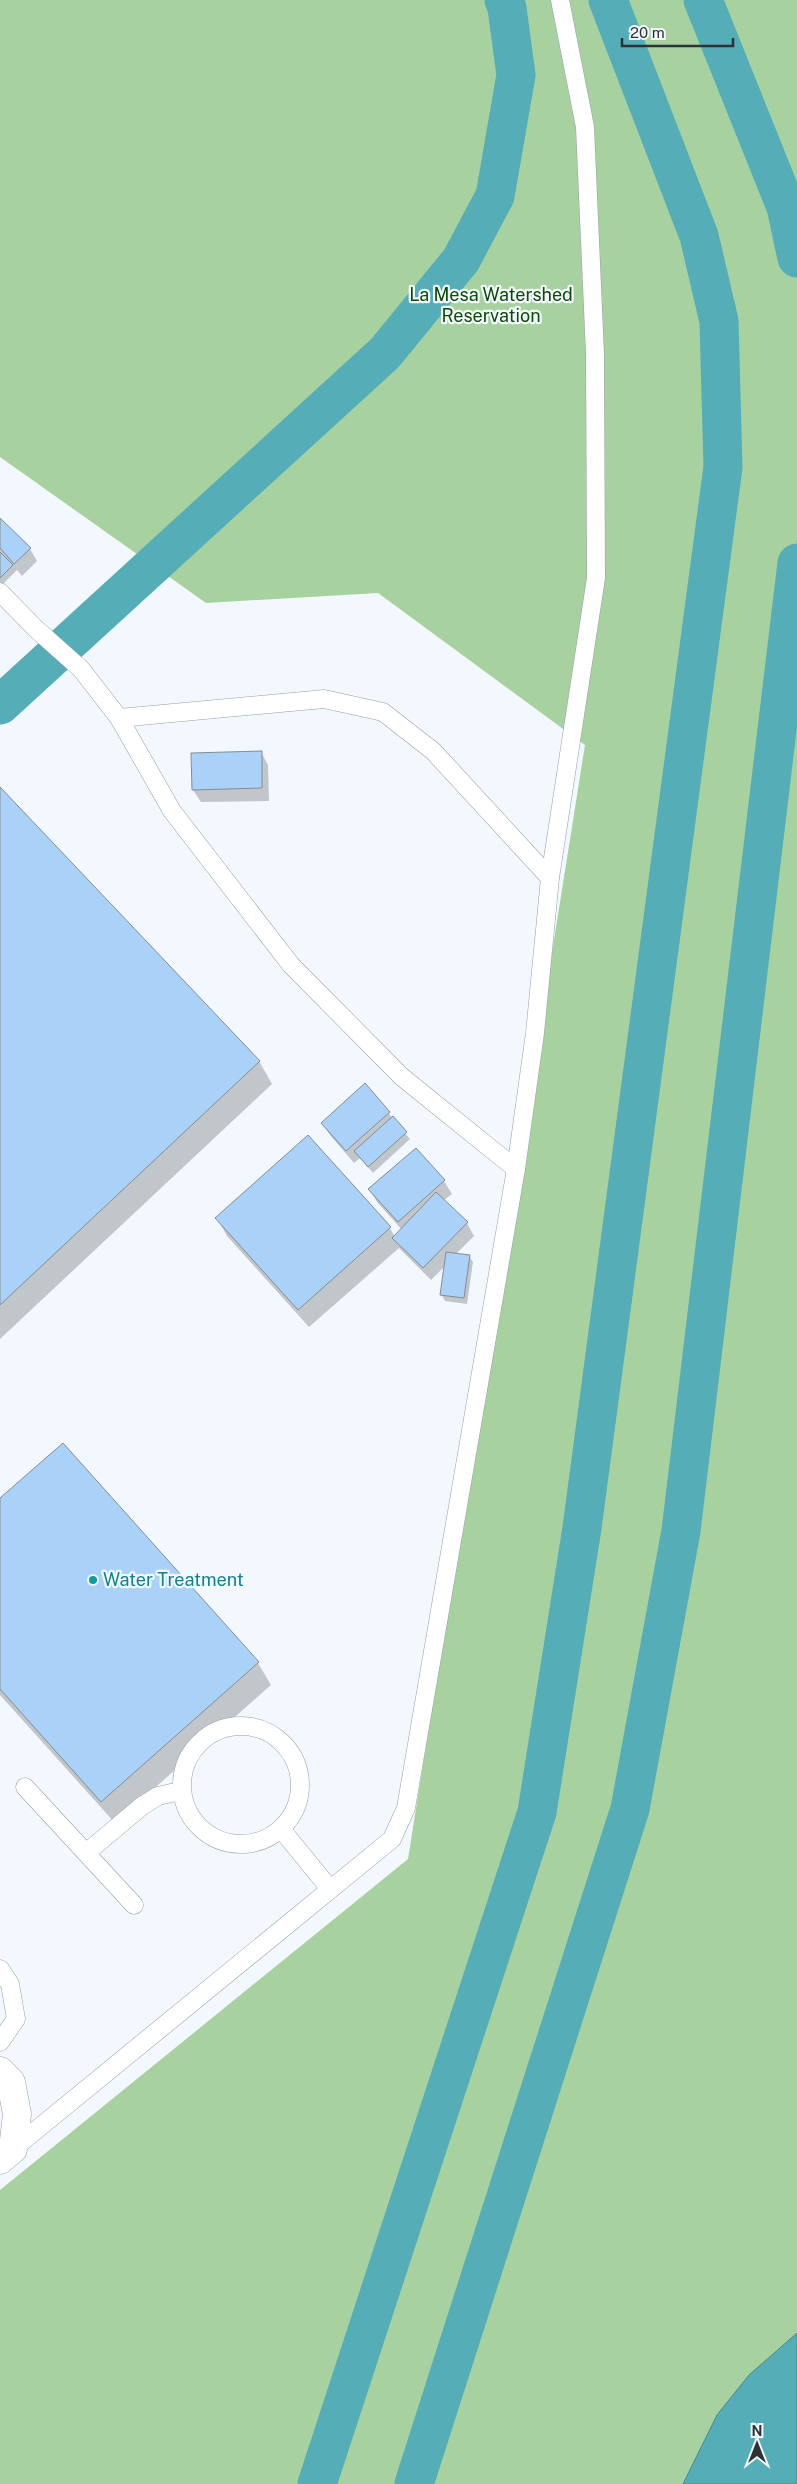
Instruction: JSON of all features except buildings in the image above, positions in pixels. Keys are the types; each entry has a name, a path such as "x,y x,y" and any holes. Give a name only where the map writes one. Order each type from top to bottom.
{"street":[{"path":"0,2071 11,2082 17,2114 6,2154"}],"lane":[{"path":"6,2154 392,1839 406,1808 516,1168 535,1032 550,878 596,578 595,354 585,127 560,0"},
{"path":"0,592 35,628 81,669 119,718 172,811 291,965 402,1077 516,1168"},
{"path":"119,718 324,699 383,712 433,751 550,878"},
{"path":"234,1726 253,1727 271,1734 285,1746 295,1761 300,1779 299,1798 292,1815 281,1829 265,1839 247,1844 228,1844 211,1837 196,1825 186,1809 180,1791 182,1773 189,1755 201,1741 216,1731 234,1726"},
{"path":"25,1786 134,1905"},
{"path":"86,1853 142,1806 158,1796 180,1791"},
{"path":"281,1829 330,1889"},
{"path":"0,1969 10,1984 16,2019 0,2042"}],"green space":[{"name":"La Mesa Watershed Reservation","path":"0,0 797,0 797,2484 0,2484 0,2190 408,1859 585,745 378,593 206,603 0,457"}],"water":[{"path":"797,2333 797,2484 683,2484 717,2415 749,2375"}],"waterway":[{"path":"0,705 385,353 461,260 495,196 516,75 507,8 504,0"},
{"path":"317,2484 537,1812 582,1528 723,467 719,321 699,236 608,0"},
{"path":"703,0 786,207 797,258"},
{"path":"414,2484 630,1809 681,1531 797,563"}],"place":[{"name":"Water Treatment","path":"93,1580"}]}
